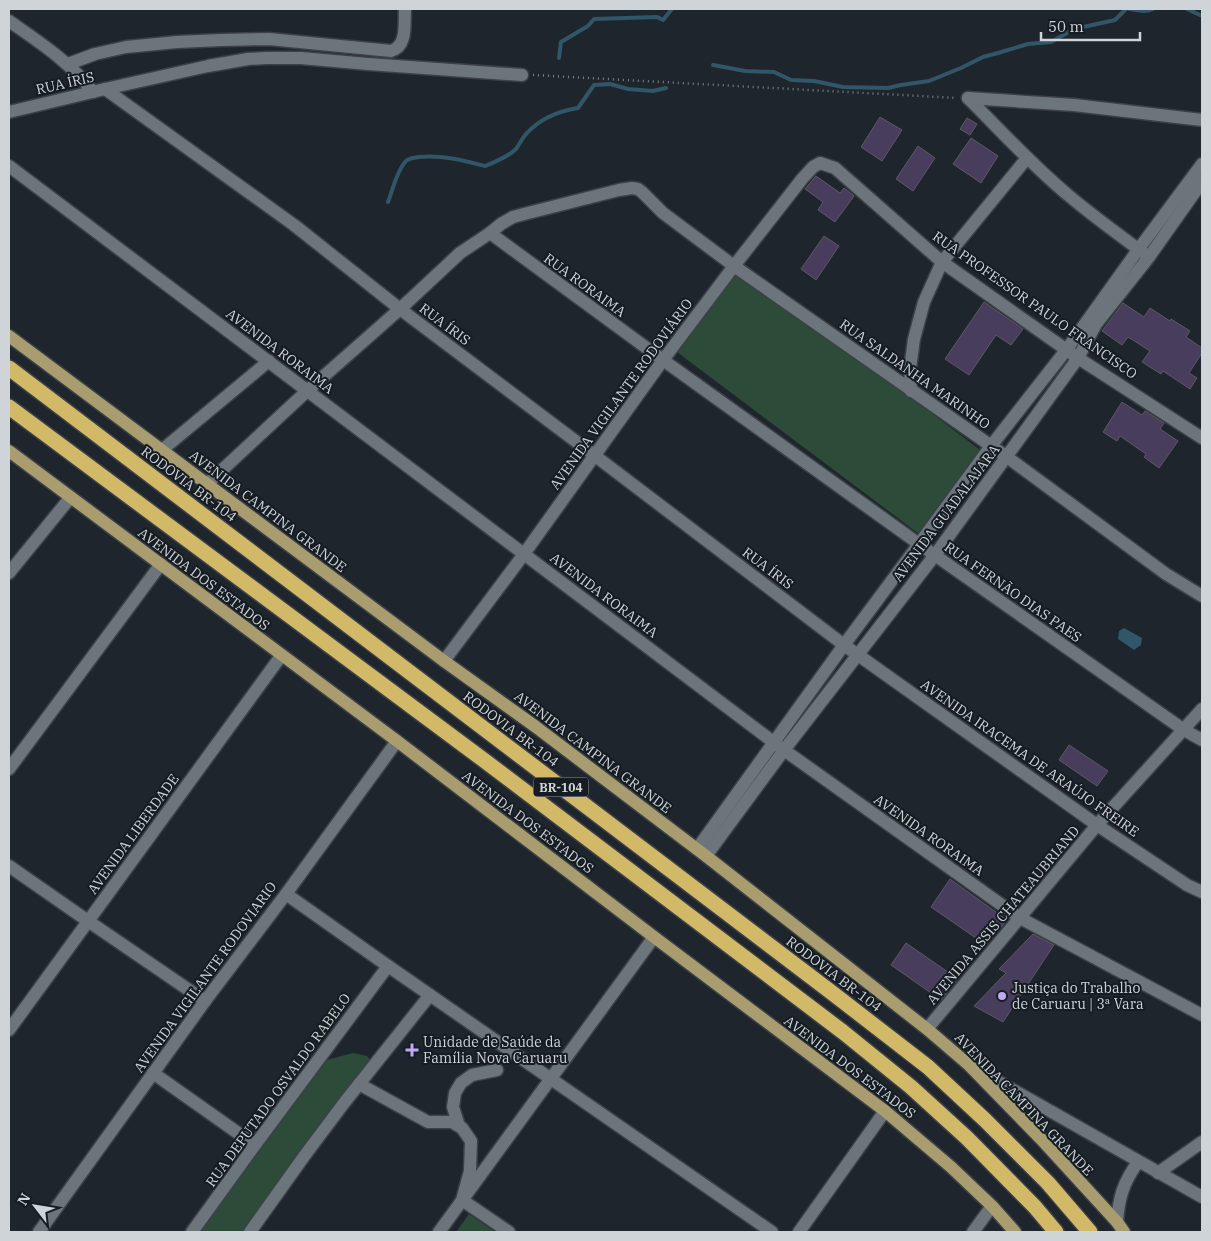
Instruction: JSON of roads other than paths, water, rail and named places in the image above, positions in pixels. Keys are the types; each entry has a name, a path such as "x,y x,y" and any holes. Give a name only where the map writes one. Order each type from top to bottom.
{"highway":[{"name":"RODOVIA BR-104","path":"9,368 823,986 928,1068 985,1120 1048,1183 1090,1232"},
{"name":"BR-104","path":"9,407 485,761 843,1032 912,1087 967,1138 1035,1207 1056,1232"}],"main road":[{"name":"AVENIDA CAMPINA GRANDE","path":"9,336 702,853 927,1029 969,1065 1041,1139 1120,1227"},
{"name":"AVENIDA DOS ESTADOS","path":"9,451 397,741 654,938 885,1111 951,1167 992,1206 1015,1232"}],"street":[{"path":"68,64 95,54 126,47 169,42 269,39 391,51 399,47 402,41 405,9"},
{"path":"9,21 41,43 68,64 84,80 99,90 208,66 266,58 301,58 522,75"},
{"name":"RUA ÍRIS","path":"9,112 99,90 294,225 400,309 844,645"},
{"path":"1149,257 1067,194 1027,158 968,98 1074,106 1202,120"},
{"path":"911,391 910,369 914,339 924,302 942,262 1027,158"},
{"name":"AVENIDA VIGILANTE RODOVIÁRIO","path":"444,661 524,554 663,360 802,179 813,167 820,163 835,168"},
{"path":"702,853 773,742 990,446 1067,349 1202,164"},
{"name":"AVENIDA RORAIMA","path":"9,166 773,742 1020,918 1202,1015"},
{"name":"RUA PROFESSOR PAULO FRANCISCO","path":"835,168 942,262 1078,358 1202,438"},
{"name":"AVENIDA GUADALAJARA","path":"702,853 935,555 1078,358 1096,324 1149,257 1202,182"},
{"name":"RUA SALDANHA MARINHO","path":"490,233 507,220 524,214 619,190 638,189 663,214 734,266 1006,457 1166,574 1202,596"},
{"path":"207,484 460,253 490,233"},
{"name":"RUA RORAIMA","path":"490,233 663,360"},
{"name":"RUA FERNÃO DIAS PAES","path":"663,360 919,544 1184,730 1202,740"},
{"path":"162,450 269,362"},
{"path":"9,574 70,498"},
{"path":"9,769 161,564"},
{"name":"AVENIDA IRACEMA DE ARAÚJO FREIRE","path":"844,645 1097,825 1187,885 1202,892"},
{"name":"AVENIDA LIBERDADE","path":"9,1030 281,656"},
{"name":"AVENIDA ASSIS CHATEAUBRIAND","path":"927,1029 1097,825 1202,709"},
{"name":"AVENIDA VIGILANTE RODOVIARIO","path":"39,1232 153,1073 397,741"},
{"path":"9,866 206,1001"},
{"path":"1187,885 1202,882"},
{"path":"286,894 772,1232"},
{"path":"439,1232 654,938"},
{"name":"RUA DEPUTADO OSVALDO RABELO","path":"192,1232 254,1145 388,966"},
{"path":"250,1232 305,1154 430,995"},
{"path":"969,1065 1202,1198"},
{"path":"459,1126 453,1107 455,1093 461,1083 472,1075 497,1070"},
{"path":"153,1073 254,1145"},
{"path":"359,1084 428,1122 452,1122 462,1128 471,1141 470,1171 462,1200"},
{"path":"799,1232 885,1111"},
{"path":"1158,1173 1202,1142"},
{"path":"1120,1227 1118,1205 1122,1189 1138,1162"},
{"path":"462,1200 509,1232"},
{"path":"973,1232 992,1206"}],"water":[{"path":"1124,628 1142,638 1141,645 1134,650 1118,639 1119,631"}],"waterway":[{"path":"559,58 561,42 588,26 594,19 657,17 663,20 672,9"},
{"path":"713,65 745,71 774,72 791,80 814,81 843,87 888,88 929,81 983,57 1028,44 1051,42 1074,29 1115,20 1126,9"},
{"path":"1129,9 1144,11 1153,9"},
{"path":"1187,9 1202,16"},
{"path":"388,202 399,171 409,159 444,157 485,166 513,152 527,133 544,119 557,113 578,108 594,85 610,84 628,89 653,91 666,88"}],"place":[{"name":"Justiça do Trabalho de Caruaru | 3ª Vara","path":"1002,996"},
{"name":"Unidade de Saúde da Família Nova Caruaru","path":"412,1050"}]}
